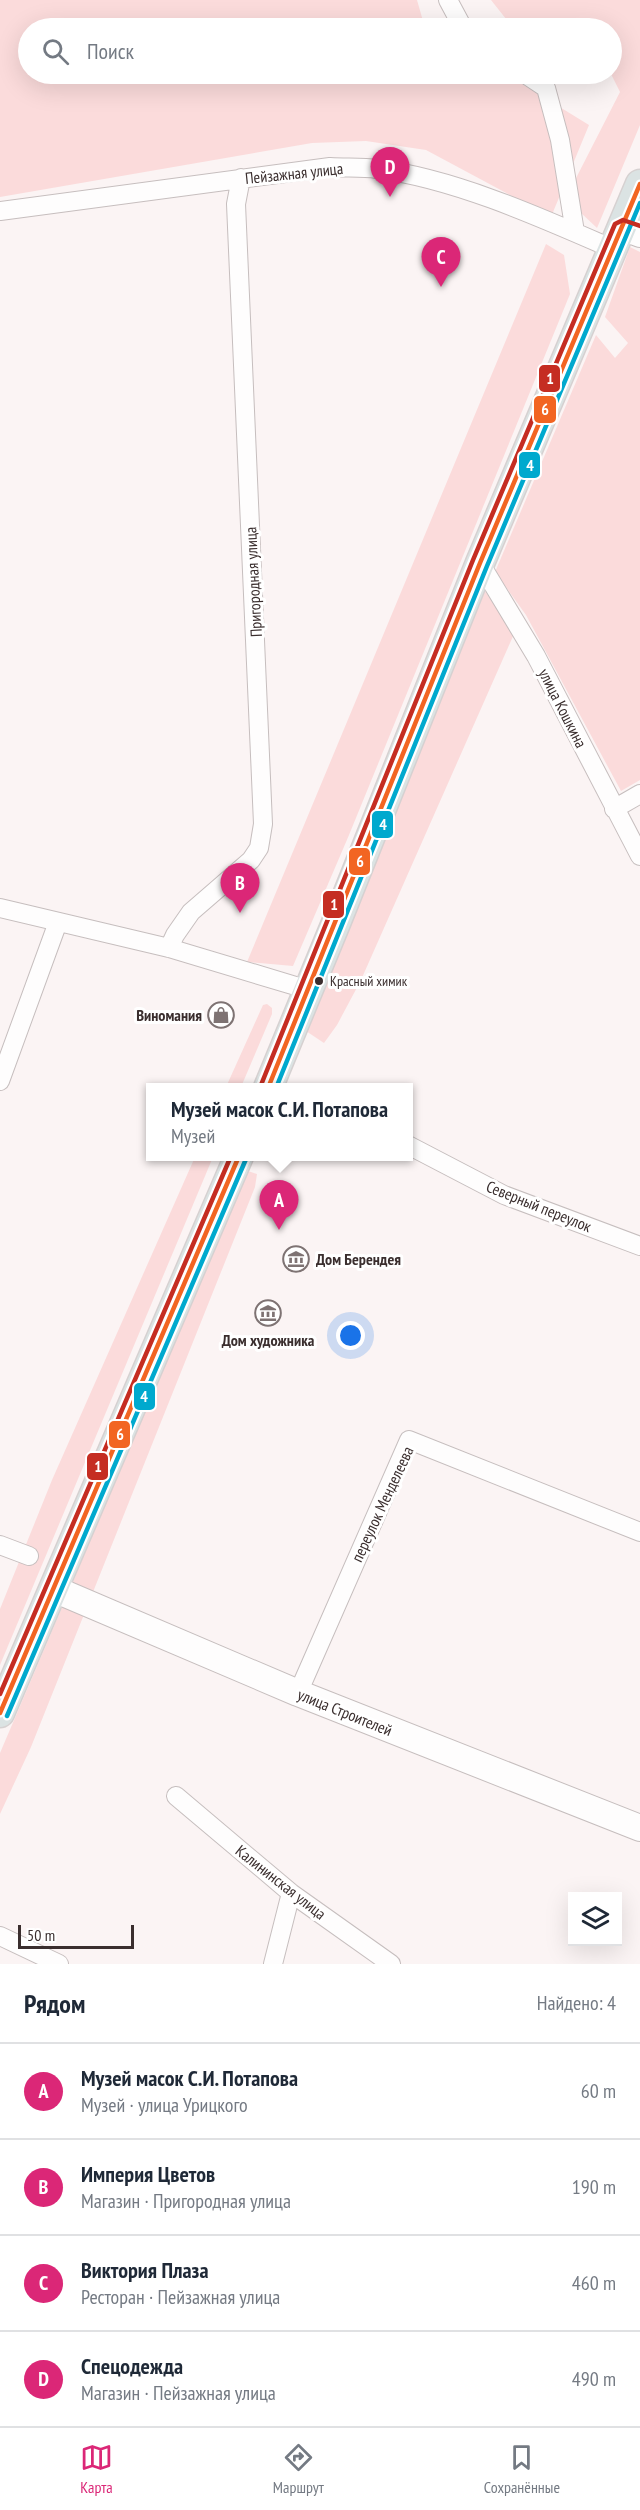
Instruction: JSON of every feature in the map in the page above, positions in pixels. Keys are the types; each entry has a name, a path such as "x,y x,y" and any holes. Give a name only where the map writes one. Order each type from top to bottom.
{"main road":[{"path":"273,1083 480,563 625,236 640,184"},
{"path":"0,1713 236,1161"}],"street":[{"path":"448,0 458,18"},
{"path":"540,84 546,88 560,140 575,232"},
{"name":"Пейзажная улица","path":"0,211 330,167 376,168 433,180 575,232 625,236"},
{"name":"Пригородная улица","path":"169,948 191,912 251,860 259,848 263,824 236,204 241,178"},
{"name":"улица Кошкина","path":"480,563 537,656 640,856"},
{"path":"614,808 640,794"},
{"path":"0,908 169,948 309,990"},
{"path":"0,1081 58,922"},
{"name":"Северный переулок","path":"413,1148 504,1195 640,1246"},
{"name":"переулок Менделеева","path":"298,1693 409,1440 640,1532"},
{"path":"0,1545 29,1556"},
{"name":"улица Строителей","path":"54,1589 298,1693 640,1828"},
{"name":"Калининская улица","path":"176,1796 291,1893 391,1964"},
{"path":"273,1964 291,1893"},
{"path":"0,1936 59,1964"}],"shaded area":[{"path":"0,0 417,0 422,18 18,18 18,84 522,84 589,125 551,217 426,150 366,141 312,143 0,197"},
{"path":"491,0 640,0 640,125 597,228 580,212 573,184 620,92 616,84 622,84 622,18 505,18"},
{"path":"546,244 564,255 570,294 349,835 293,966 247,962"},
{"path":"630,247 640,252 640,780 621,791 526,615 495,572 596,335 615,358 628,343 605,317"},
{"path":"485,591 514,634 361,980 337,1025 324,1043 306,1031"},
{"path":"267,1004 272,1008 272,1014 243,1083 228,1083 263,1005"},
{"path":"193,1161 211,1161 0,1665 0,1609 52,1480"},
{"path":"248,1171 257,1174 255,1187 31,1747 0,1814 0,1753 75,1577 236,1181"}],"transit line":[{"name":"6","path":"270,1083 480,563 640,184"},
{"name":"4","path":"278,1083 487,566 640,203"},
{"name":"1","path":"262,1083 473,560 615,224 623,220 640,226"},
{"name":"1","path":"0,1694 229,1161"},
{"name":"6","path":"0,1713 237,1161"},
{"name":"4","path":"7,1716 245,1161"}],"place":[{"name":"Спецодежда","path":"390,197"},
{"name":"Виктория Плаза","path":"441,287"},
{"name":"Империя Цветов","path":"240,913"},
{"name":"Красный химик","path":"319,981"},
{"name":"Виномания","path":"221,1015"},
{"name":"Музей масок С.И. Потапова","path":"279,1230"},
{"name":"Дом Берендея","path":"296,1259"},
{"name":"Дом художника","path":"268,1313"}]}
